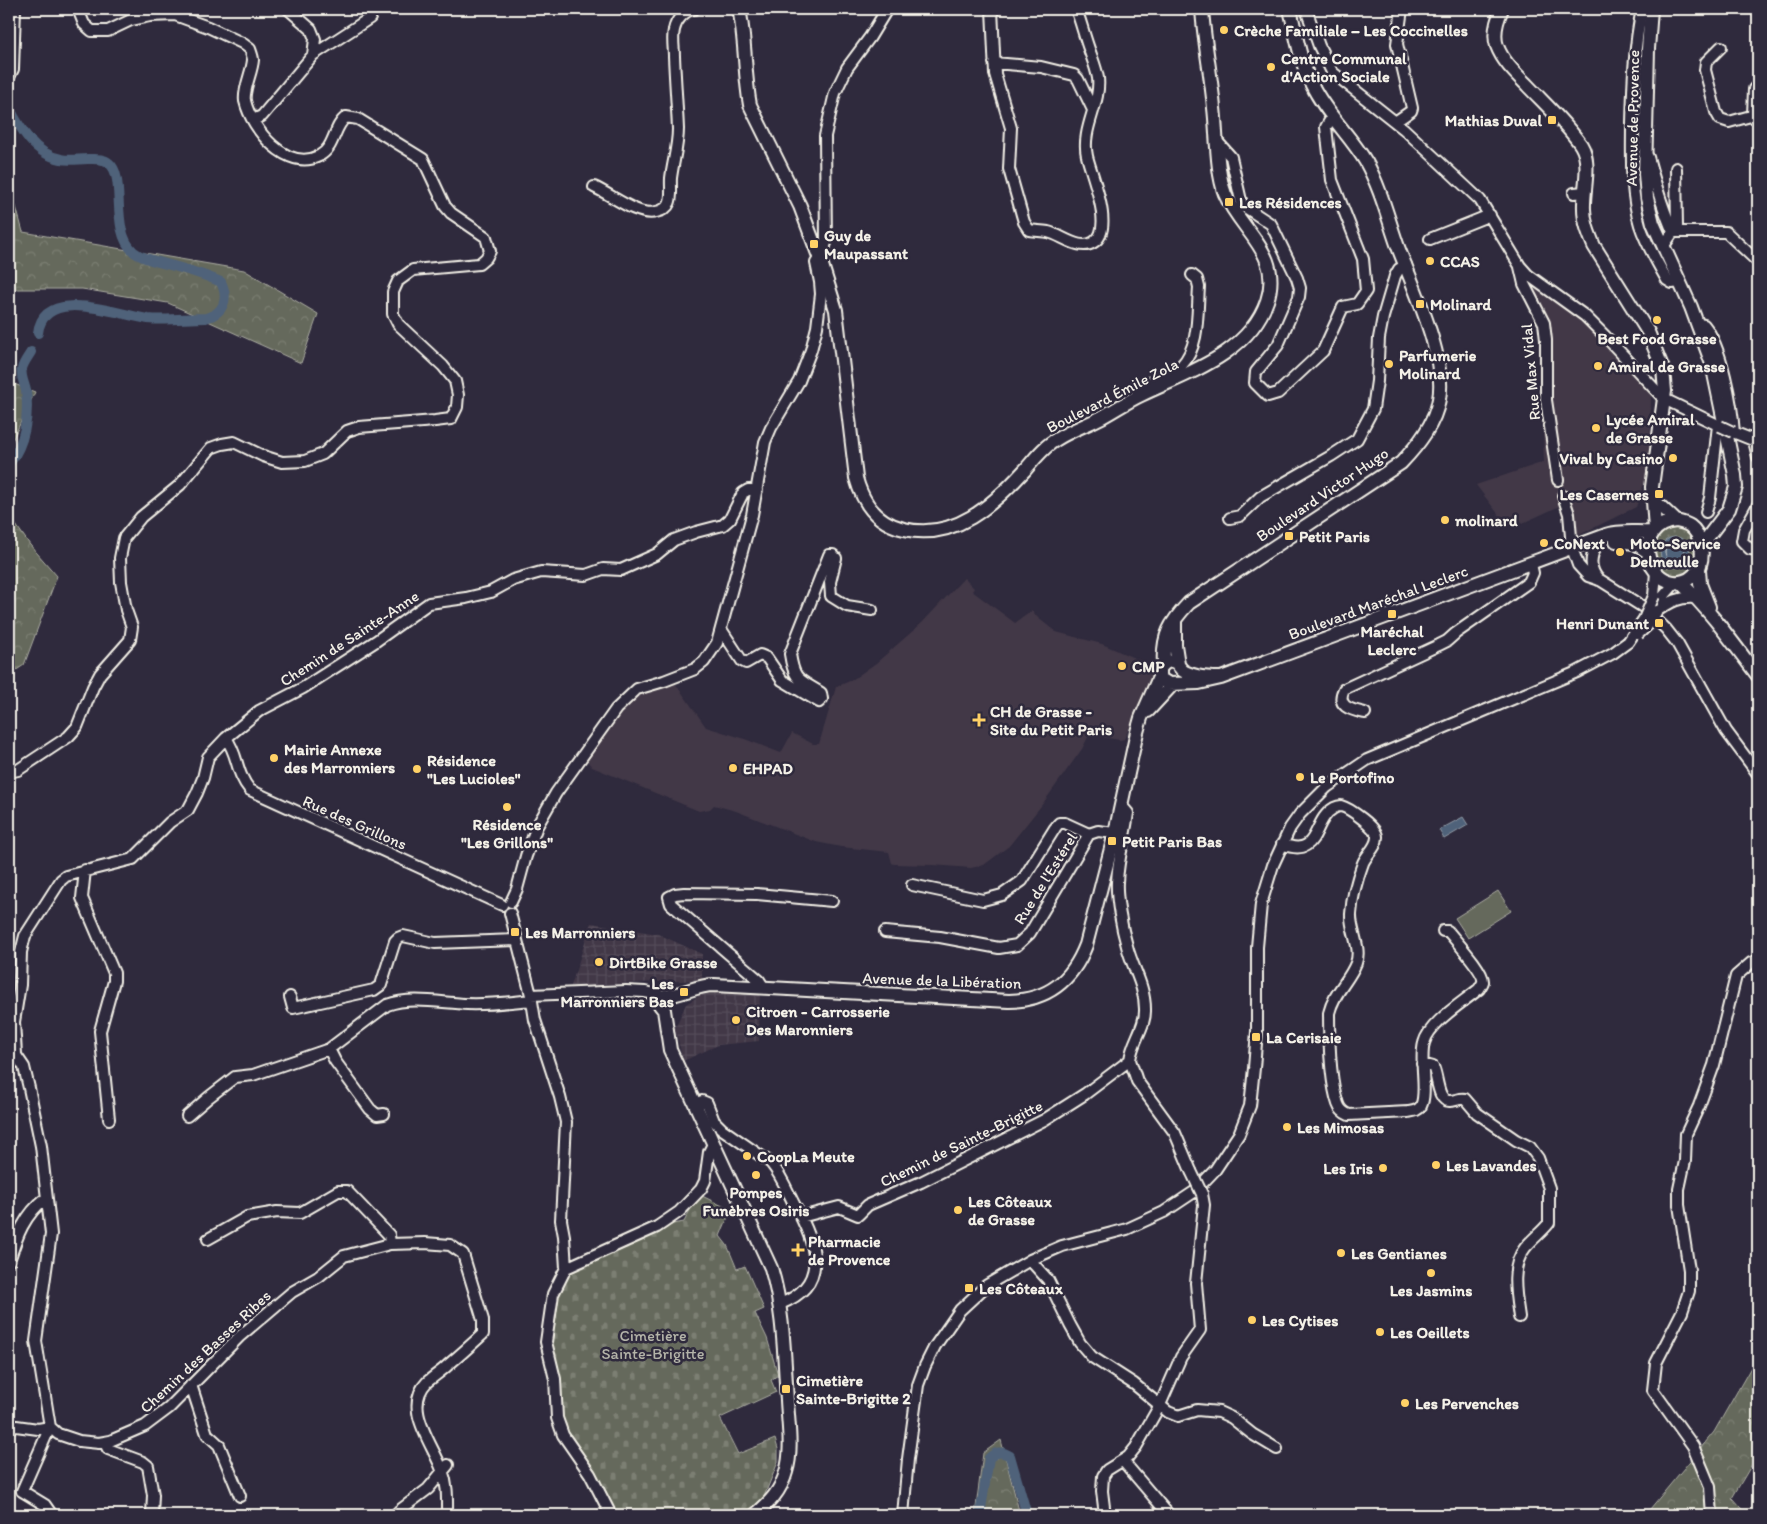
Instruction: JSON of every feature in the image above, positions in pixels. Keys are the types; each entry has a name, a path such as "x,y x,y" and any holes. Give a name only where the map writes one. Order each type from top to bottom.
{"main road":[{"name":"Boulevard Émile Zola","path":"739,9 750,105 800,206 836,310 856,478 861,494 879,518 895,527 924,532 957,526 978,514 1000,495 1056,439 1192,372 1227,351 1249,331 1259,318 1270,290 1270,274 1267,260 1260,245 1231,205 1224,191 1216,140 1214,100 1202,9"},
{"name":"Boulevard Victor Hugo","path":"1162,670 1165,638 1176,619 1189,603 1401,463 1420,441 1435,412 1439,399 1441,381 1433,341 1376,183 1354,143 1317,96 1308,75 1290,9"},
{"path":"1502,9 1496,28 1496,38 1500,51 1512,70 1552,111 1582,148 1586,166 1580,192 1584,220 1588,232 1594,246 1648,332 1663,369 1664,399 1652,487 1654,530"},
{"name":"Avenue de Provence","path":"1652,9 1645,144 1647,198 1653,223 1698,324 1712,364 1736,487 1729,509 1720,519"},
{"path":"1653,496 1658,504 1676,521 1690,526 1703,525 1720,519"},
{"path":"1701,546 1720,519"},
{"path":"1676,521 1662,524 1654,530 1650,537 1648,552 1656,572 1665,579 1678,582 1696,598 1714,618 1758,676"},
{"path":"1678,582 1692,577 1702,559 1698,536 1690,526"},
{"name":"Boulevard Maréchal Leclerc","path":"1175,684 1199,683 1221,678 1546,558 1573,550 1613,533 1637,534 1654,530"},
{"name":"Boulevard Maréchal Leclerc","path":"1573,550 1609,542 1629,541 1635,542 1648,552"},
{"path":"1698,569 1700,584 1714,618"},
{"path":"1176,619 1175,645 1180,667 1182,677 1175,684 1164,683 1162,670 1170,662 1180,667 1201,677 1221,678"},
{"name":"Avenue de la Libération","path":"756,1515 778,1492 786,1473 788,1462 788,1416 780,1304 771,1268 670,1050 666,1026 666,1001 705,985 714,985 1009,1001 1026,1000 1044,994 1062,983 1080,960 1086,945 1142,718 1162,670"},
{"name":"Avenue de la Libération","path":"1142,718 1175,684"}],"street":[{"path":"9,77 13,69 15,9"},
{"path":"9,772 18,770 68,737 77,727 100,674 130,640 132,626 126,610 120,582 120,558 124,538 141,517 180,485 211,448 234,442 262,456 282,462 305,461 323,454 347,431 359,427 451,419 457,407 458,395 455,381 443,366 398,324 393,314 393,292 398,281 413,270 479,264 490,251 486,237 451,213 445,206 423,159 358,119 346,117 339,123 330,147 320,156 305,161 292,158 272,145 253,120 245,100 253,60 250,49 242,43 208,27 174,15 150,16 131,20 108,31 92,31 84,24 78,9"},
{"path":"288,9 311,29 314,39 313,55"},
{"path":"253,120 262,116 313,55 370,18 373,9"},
{"path":"594,187 640,212 657,212 664,209 670,202 678,130 673,33 681,16 691,9"},
{"path":"611,1515 590,1474 563,1435 557,1418 555,1379 546,1342 553,1294 566,1268 561,1220 566,1122 539,1031 510,913 502,911 517,889 537,826 556,793 616,709 637,689 695,669 704,662 717,643 752,515 765,442 771,428 799,381 811,350 817,327 821,294 816,263 824,252 826,244 825,136 835,93 847,68 870,37 887,9"},
{"path":"992,9 994,62 1011,128 1009,169 1026,227 1029,230 1059,236 1080,245 1088,245 1099,238 1102,222 1100,199 1086,154 1086,145 1098,93 1098,80 1096,68 1076,9"},
{"path":"1306,9 1319,46 1332,72 1396,122 1480,200 1520,266 1528,275 1585,316 1664,399 1717,428 1733,432 1756,442 1758,457"},
{"path":"1396,122 1411,111 1412,108 1398,44 1402,9"},
{"path":"1642,9 1636,44 1633,82 1632,145 1634,194 1640,225 1646,240 1667,280 1672,283 1680,282"},
{"path":"1721,47 1706,62 1705,70 1716,112 1720,119 1729,122 1755,116 1754,90 1758,86"},
{"path":"994,62 1041,67 1074,75 1078,78 1093,110"},
{"path":"1216,140 1231,156 1242,205 1271,224 1300,288 1299,297 1278,346 1256,372 1255,383 1268,396 1278,393 1323,351 1344,307 1357,304 1366,291 1363,259 1332,180 1326,127 1332,117"},
{"path":"1645,144 1656,190 1673,232"},
{"path":"1663,247 1677,226 1676,168"},
{"path":"1430,239 1490,215"},
{"path":"1673,232 1726,232 1758,262"},
{"path":"1230,518 1240,516 1260,497 1331,456 1357,438 1372,409 1377,381 1379,338 1383,317 1395,276 1399,269 1406,265"},
{"name":"Rue Max Vidal","path":"1520,266 1524,284 1544,323 1546,340 1546,400 1558,480"},
{"path":"1140,396 1139,388 1180,367 1188,356 1194,342 1199,287 1197,279 1192,275"},
{"path":"1698,324 1704,325 1710,332 1720,358 1731,402 1733,432"},
{"path":"1706,512 1710,498 1717,428"},
{"name":"Chemin de Sainte-Anne","path":"16,1056 14,1022 20,985 22,944 25,936 61,880 72,873 133,859 170,822 188,810 198,793 208,757 226,738 259,711 303,688 376,641 430,603 491,592 513,580 541,572 586,575 603,569 621,570 657,554 674,540 696,532 723,526 730,519 743,493 748,490 757,490"},
{"path":"1563,496 1569,514 1573,550 1578,565 1588,576 1600,580 1643,607 1666,629 1677,643 1726,730 1758,774"},
{"path":"1758,505 1744,530 1742,541 1750,549 1758,550"},
{"path":"1596,546 1592,553 1591,564 1596,576 1600,580"},
{"path":"721,629 742,661 746,663 760,655 767,658 782,680 819,702 822,699 821,693 795,676 790,654 829,555 833,555 836,558 830,582 831,596 847,606 872,610"},
{"path":"1365,712 1348,709 1345,706 1342,695 1344,689 1447,641 1528,582 1533,573 1531,564"},
{"path":"903,1515 917,1394 924,1366 935,1346 960,1310 987,1285 1030,1260 1062,1246 1127,1229 1164,1212 1194,1192 1216,1170 1239,1134 1250,1106 1254,1068 1257,947 1261,904 1282,844 1300,814 1312,799 1326,787 1375,756 1577,672 1613,653 1646,628 1652,621 1661,599 1656,572"},
{"path":"1628,642 1644,619 1678,582"},
{"path":"1661,599 1696,598"},
{"name":"Rue des Grillons","path":"226,738 234,750 238,772 242,781 250,790 506,904"},
{"path":"1105,1515 1102,1491 1103,1476 1107,1470 1128,1457 1136,1448 1160,1405 1181,1356 1200,1330 1196,1284 1204,1205 1202,1194 1175,1133 1138,1081 1130,1060 1134,1042 1144,1022 1146,1010 1142,987 1127,947 1117,884 1119,860 1128,813 1121,804"},
{"path":"1282,844 1294,847 1306,846 1313,839 1326,814 1335,806 1342,806 1366,822 1374,828 1378,835 1376,844 1364,861 1355,888 1351,928 1358,954 1356,963 1332,1004 1329,1013 1332,1071 1338,1105 1343,1112 1349,1115 1416,1111 1421,1107 1423,1098 1423,1046 1427,1034 1434,1026 1479,990 1483,982 1482,976 1472,960 1448,931 1443,931"},
{"path":"912,885 983,900 1002,895 1022,881 1054,828 1059,823 1065,823 1089,834"},
{"name":"Rue de l'Estérel","path":"885,932 940,937 999,948 1017,945 1030,933 1089,834 1098,832 1114,833"},
{"path":"85,870 82,898 114,973 114,981 100,1031 109,1119"},
{"path":"764,988 759,980 671,904 669,898 675,894 684,893 757,894 832,900"},
{"path":"290,996 293,1008 374,990 381,985 395,941 403,936 435,943 517,940"},
{"path":"1712,1515 1710,1487 1693,1446 1653,1390 1656,1363 1682,1312 1689,1292 1689,1270 1679,1205 1679,1189 1685,1161 1686,1134 1699,1106 1714,1065 1736,976 1751,963 1758,960"},
{"path":"187,1116 235,1077 253,1076 328,1049 387,1005 394,1002 436,1001 468,1004 626,991 666,1001"},
{"path":"9,1045 24,1067 29,1088 41,1146 51,1234 36,1341 50,1427 22,1491 45,1505 52,1515"},
{"path":"328,1049 370,1109 377,1115 384,1114"},
{"name":"Chemin de Sainte-Brigitte","path":"801,1217 839,1207 858,1215 868,1205 921,1182 1044,1120 1085,1094 1130,1060"},
{"path":"1422,1064 1433,1067 1436,1071 1443,1099 1448,1102 1465,1099 1477,1113 1516,1140 1530,1147 1541,1165 1549,1188 1549,1223 1523,1250 1516,1268 1519,1317"},
{"path":"695,1104 702,1101 706,1103 714,1121 722,1129 771,1163 801,1217 813,1245 815,1266 808,1284 794,1297 780,1304"},
{"path":"566,1268 657,1227 678,1212 701,1188 705,1180 709,1152 713,1144"},
{"path":"208,1239 247,1217 277,1212 300,1213 343,1190 347,1191 388,1235 390,1244"},
{"path":"9,1261 18,1233 34,1208 46,1198"},
{"name":"Chemin des Basses Ribes","path":"50,1427 58,1434 79,1441 105,1442 145,1426 168,1408 239,1337 292,1292 318,1276 344,1256 390,1244 425,1243 450,1245 463,1254 482,1320 482,1334 426,1383 419,1396 417,1409 420,1421 446,1468 448,1489 447,1515"},
{"path":"1030,1260 1048,1280 1080,1343 1092,1357 1134,1384 1168,1412 1178,1416 1197,1410 1219,1412 1232,1418 1252,1434 1277,1449"},
{"path":"191,1386 207,1434 219,1446 240,1496"},
{"path":"9,1425 38,1429 50,1427"},
{"path":"105,1442 108,1450 144,1462 148,1466 152,1495 152,1515"},
{"path":"1123,1460 1169,1515"},
{"path":"395,1515 428,1489 446,1468"}],"shaded area":[{"name":"Lycée Amiral de Grasse","path":"1532,288 1546,294 1588,326 1651,394 1650,465 1636,507 1569,540 1562,505 1523,523 1517,516 1506,524 1476,485 1544,462 1539,322"},
{"name":"CH de Grasse - Site du Petit Paris","path":"964,578 974,588 972,591 1015,623 1032,611 1056,632 1102,644 1148,664 1146,670 1153,676 1124,739 1089,735 1082,749 1041,806 1009,846 984,865 971,868 894,864 889,852 841,847 816,842 736,811 714,805 710,809 699,811 592,767 587,761 619,712 638,692 673,680 706,727 781,753 792,733 813,744 819,744 836,687 852,680 876,663 922,623"},
{"path":"591,923 658,934 702,954 702,980 571,986"},
{"path":"707,991 760,993 759,1041 718,1045 683,1061 675,1028 686,1004"}],"green space":[{"path":"9,181 23,232 244,270 318,314 301,363 168,303 82,289 9,289"},
{"path":"9,382 35,392 9,447"},
{"path":"9,515 30,545 57,576 24,665 9,675"},
{"path":"1672,527 1689,535 1695,549 1692,565 1687,571 1678,574 1670,573 1662,568 1657,560 1655,551 1656,541 1662,533"},
{"path":"1498,891 1511,911 1468,938 1455,918"},
{"name":"Cimetière Sainte-Brigitte","path":"698,1194 731,1210 720,1236 727,1245 737,1269 745,1266 764,1309 755,1313 767,1338 778,1375 771,1380 776,1392 720,1418 738,1454 775,1439 778,1449 778,1462 763,1499 747,1515 615,1515 567,1435 563,1423 549,1342 553,1305 560,1285 573,1271 673,1224 684,1222"},
{"path":"1758,1355 1758,1454 1732,1498 1747,1515 1645,1515 1714,1432"},
{"path":"1001,1440 1020,1515 975,1515 983,1453"}],"water":[{"path":"1675,537 1686,541 1690,552 1686,563 1675,567 1664,563 1660,552 1664,541"},
{"path":"1463,817 1468,825 1444,839 1439,830"}],"waterway":[{"path":"9,107 29,139 43,152 64,160 99,159 109,163 114,170 117,180 122,231 126,243 134,252 149,260 194,272 221,282 225,294 225,300 221,309 206,318 148,319 84,306 67,306 53,310 43,318 38,333"},
{"path":"9,464 19,448 25,429 27,400 22,372 23,365 31,352"},
{"path":"980,1515 989,1458 1001,1452 1010,1456 1027,1515"}],"place":[{"name":"Crèche Familiale – Les Coccinelles","path":"1224,30"},
{"name":"Centre Communal d'Action Sociale","path":"1271,67"},
{"name":"Mathias Duval","path":"1552,120"},
{"name":"Les Résidences","path":"1229,202"},
{"name":"Guy de Maupassant","path":"814,244"},
{"name":"CCAS","path":"1430,261"},
{"name":"Molinard","path":"1420,304"},
{"name":"Best Food Grasse","path":"1657,320"},
{"name":"Parfumerie Molinard","path":"1389,364"},
{"name":"Amiral de Grasse","path":"1598,366"},
{"name":"Lycée Amiral de Grasse","path":"1596,428"},
{"name":"Vival by Casino","path":"1673,458"},
{"name":"Les Casernes","path":"1659,494"},
{"name":"molinard","path":"1445,520"},
{"name":"Petit Paris","path":"1289,536"},
{"name":"CoNext","path":"1544,543"},
{"name":"Moto-Service Delmeulle","path":"1620,552"},
{"name":"Maréchal Leclerc","path":"1392,614"},
{"name":"Henri Dunant","path":"1659,623"},
{"name":"CMP","path":"1122,666"},
{"name":"CH de Grasse - Site du Petit Paris","path":"979,720"},
{"name":"Mairie Annexe des Marronniers","path":"274,758"},
{"name":"EHPAD","path":"733,768"},
{"name":"Résidence \"Les Lucioles\"","path":"417,769"},
{"name":"Le Portofino","path":"1300,777"},
{"name":"Résidence \"Les Grillons\"","path":"507,807"},
{"name":"Petit Paris Bas","path":"1112,841"},
{"name":"Les Marronniers","path":"515,932"},
{"name":"DirtBike Grasse","path":"599,962"},
{"name":"Les Marronniers Bas","path":"684,992"},
{"name":"Citroen - Carrosserie Des Maronniers","path":"736,1020"},
{"name":"La Cerisaie","path":"1256,1037"},
{"name":"Les Mimosas","path":"1287,1127"},
{"name":"CoopLa Meute","path":"747,1156"},
{"name":"Les Lavandes","path":"1436,1165"},
{"name":"Les Iris","path":"1383,1168"},
{"name":"Pompes Funèbres Osiris","path":"756,1175"},
{"name":"Les Côteaux de Grasse","path":"958,1210"},
{"name":"Pharmacie de Provence","path":"798,1250"},
{"name":"Les Gentianes","path":"1341,1253"},
{"name":"Les Jasmins","path":"1431,1273"},
{"name":"Les Côteaux","path":"969,1288"},
{"name":"Les Cytises","path":"1252,1320"},
{"name":"Les Oeillets","path":"1380,1332"},
{"name":"Cimetière Sainte-Brigitte 2","path":"786,1389"},
{"name":"Les Pervenches","path":"1405,1403"}]}
